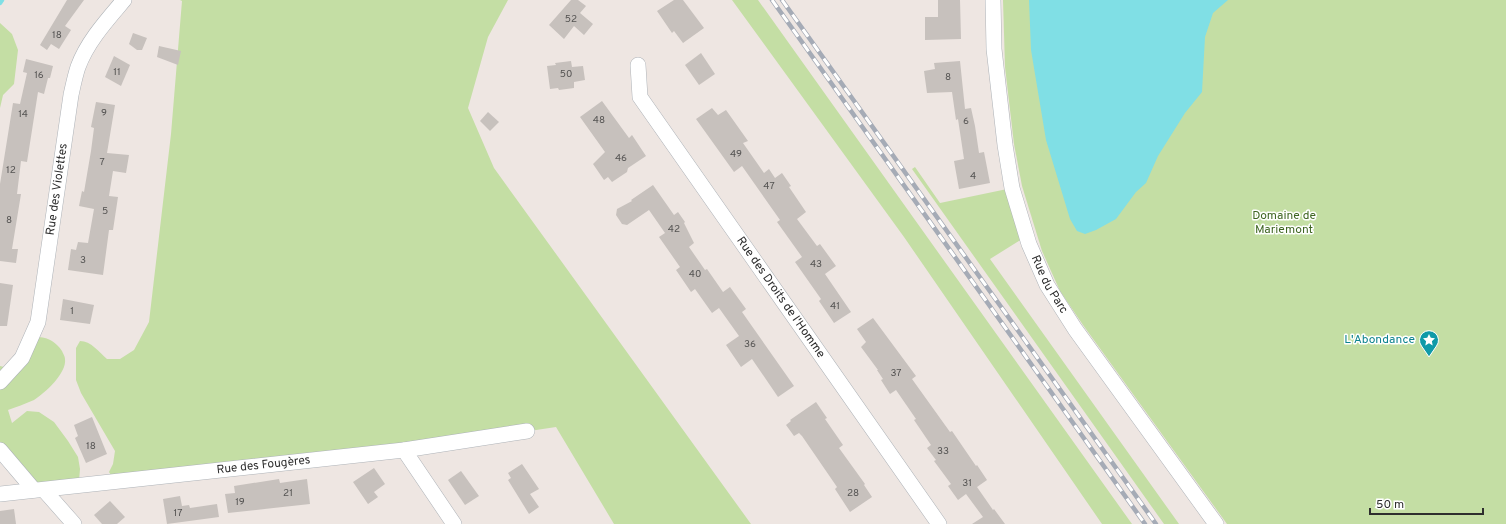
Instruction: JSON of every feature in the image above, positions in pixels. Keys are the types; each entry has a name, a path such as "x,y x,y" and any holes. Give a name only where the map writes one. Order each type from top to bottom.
{"street":[{"name":"Rue des Violettes","path":"0,382 22,358 38,322 71,95 78,66 88,47 124,0"},
{"name":"Rue du Parc","path":"993,0 994,49 998,97 1005,145 1012,188 1029,244 1047,285 1075,329 1216,524"},
{"name":"Rue des Droits de l'Homme","path":"638,65 640,96 939,524"},
{"name":"Rue des Fougères","path":"0,494 404,450 527,431"},
{"path":"0,450 74,524"},
{"path":"404,450 454,524"}],"green space":[{"path":"180,0 508,0 488,37 468,108 494,168 751,524 614,524 556,427 404,450 112,477 109,472 113,464 115,451 81,393 76,380 76,348 80,341 84,341 95,347 107,359 120,359 134,350 149,322 171,134 182,1"},
{"path":"732,0 758,0 1132,524 1102,524 904,237"},
{"name":"Domaine de Mariemont","path":"1003,0 1506,0 1506,524 1227,524 1083,325 1060,291 1042,251 1022,186 1014,144 1005,67"},
{"path":"0,23 12,34 18,50 14,84 3,95 0,108"},
{"path":"915,167 940,203 1012,188 1027,236 990,259 1179,524 1164,524 912,169"},
{"path":"39,337 49,339 57,345 62,351 65,364 59,376 39,397 8,410 12,423 27,411 39,412 54,422 78,457 80,469 79,481 44,490 0,450 0,366 12,369"}],"water":[{"path":"1029,0 1228,0 1213,13 1205,37 1202,92 1185,113 1158,156 1146,183 1136,192 1116,219 1085,234 1077,231 1070,219 1046,140 1031,50"}],"building":[{"path":"67,0 84,0 65,26 71,30 59,49 51,44 47,50 40,45"},
{"path":"571,0 578,0 586,6 580,13 593,24 584,35 574,26 564,39 549,25"},
{"path":"674,0 683,0 704,28 683,43 674,31 672,33 657,11"},
{"path":"938,0 960,0 961,39 925,40 925,17 938,17"},
{"path":"133,33 147,38 142,50 137,50 129,44"},
{"path":"159,46 181,51 178,65 157,57"},
{"path":"701,53 715,74 699,85 685,65"},
{"path":"114,56 130,65 121,86 105,77"},
{"path":"26,59 53,66 44,94 38,92 27,162 21,161 17,194 21,194 12,249 18,249 16,263 0,261 0,184 13,103 20,104 27,73 23,72"},
{"path":"571,61 572,67 583,66 585,80 574,82 574,88 559,90 558,88 550,89 547,66 556,65 555,63"},
{"path":"960,61 965,109 971,108 979,153 984,152 990,183 959,189 954,161 964,159 952,92 927,93 924,71 935,69 934,63"},
{"path":"602,101 629,138 632,135 646,156 628,168 627,172 612,182 608,177 604,180 593,164 605,152 580,117"},
{"path":"96,102 115,105 107,153 129,155 126,173 113,171 109,196 118,197 113,230 109,230 103,275 68,270 71,249 76,250 78,242 88,243 94,209 79,206 82,191 84,192 91,151 94,128 91,127"},
{"path":"712,108 718,115 726,110 748,141 743,143 764,173 769,169 775,178 782,173 791,186 789,187 806,212 797,219 817,246 820,244 836,266 825,274 851,312 834,323 819,301 821,299 795,262 802,257 777,222 780,220 742,166 734,172 696,119"},
{"path":"488,112 499,122 490,131 480,121"},
{"path":"653,185 674,215 678,212 685,222 684,223 694,243 689,247 705,270 707,269 723,292 730,287 746,309 742,312 794,386 778,397 752,359 741,367 726,345 739,336 719,308 712,313 695,289 691,292 676,270 680,267 659,237 665,233 649,210 627,225 622,224 616,215 617,209 632,201 631,200"},
{"path":"0,283 13,285 7,326 0,326"},
{"path":"63,299 94,305 90,324 60,320"},
{"path":"873,318 916,376 912,379 987,480 977,487 1005,524 972,524 983,517 966,494 958,500 948,486 951,484 934,461 936,460 927,448 931,445 914,420 916,419 896,390 890,394 881,380 883,379 878,370 861,347 866,342 857,329"},
{"path":"816,402 827,418 825,419 843,445 839,448 865,484 864,485 872,497 850,512 835,489 837,487 802,436 799,433 794,436 786,425 791,421 790,420"},
{"path":"92,417 107,454 86,463 75,438 78,436 74,425"},
{"path":"522,464 539,489 530,494 539,507 529,514 508,480 511,478 508,473"},
{"path":"374,468 385,484 374,492 378,497 368,504 353,482"},
{"path":"461,471 479,496 465,505 448,480"},
{"path":"279,479 280,483 307,479 310,504 228,513 225,494 235,493 234,486"},
{"path":"180,496 182,506 189,505 190,508 217,504 219,517 167,524 163,499"},
{"path":"110,501 125,517 117,524 102,524 94,515"},
{"path":"14,509 16,524 0,524 0,511"}],"railway":[{"path":"772,0 1145,524"},
{"path":"782,0 1156,524"}],"place":[{"name":"L'Abondance","path":"1429,357"}]}
